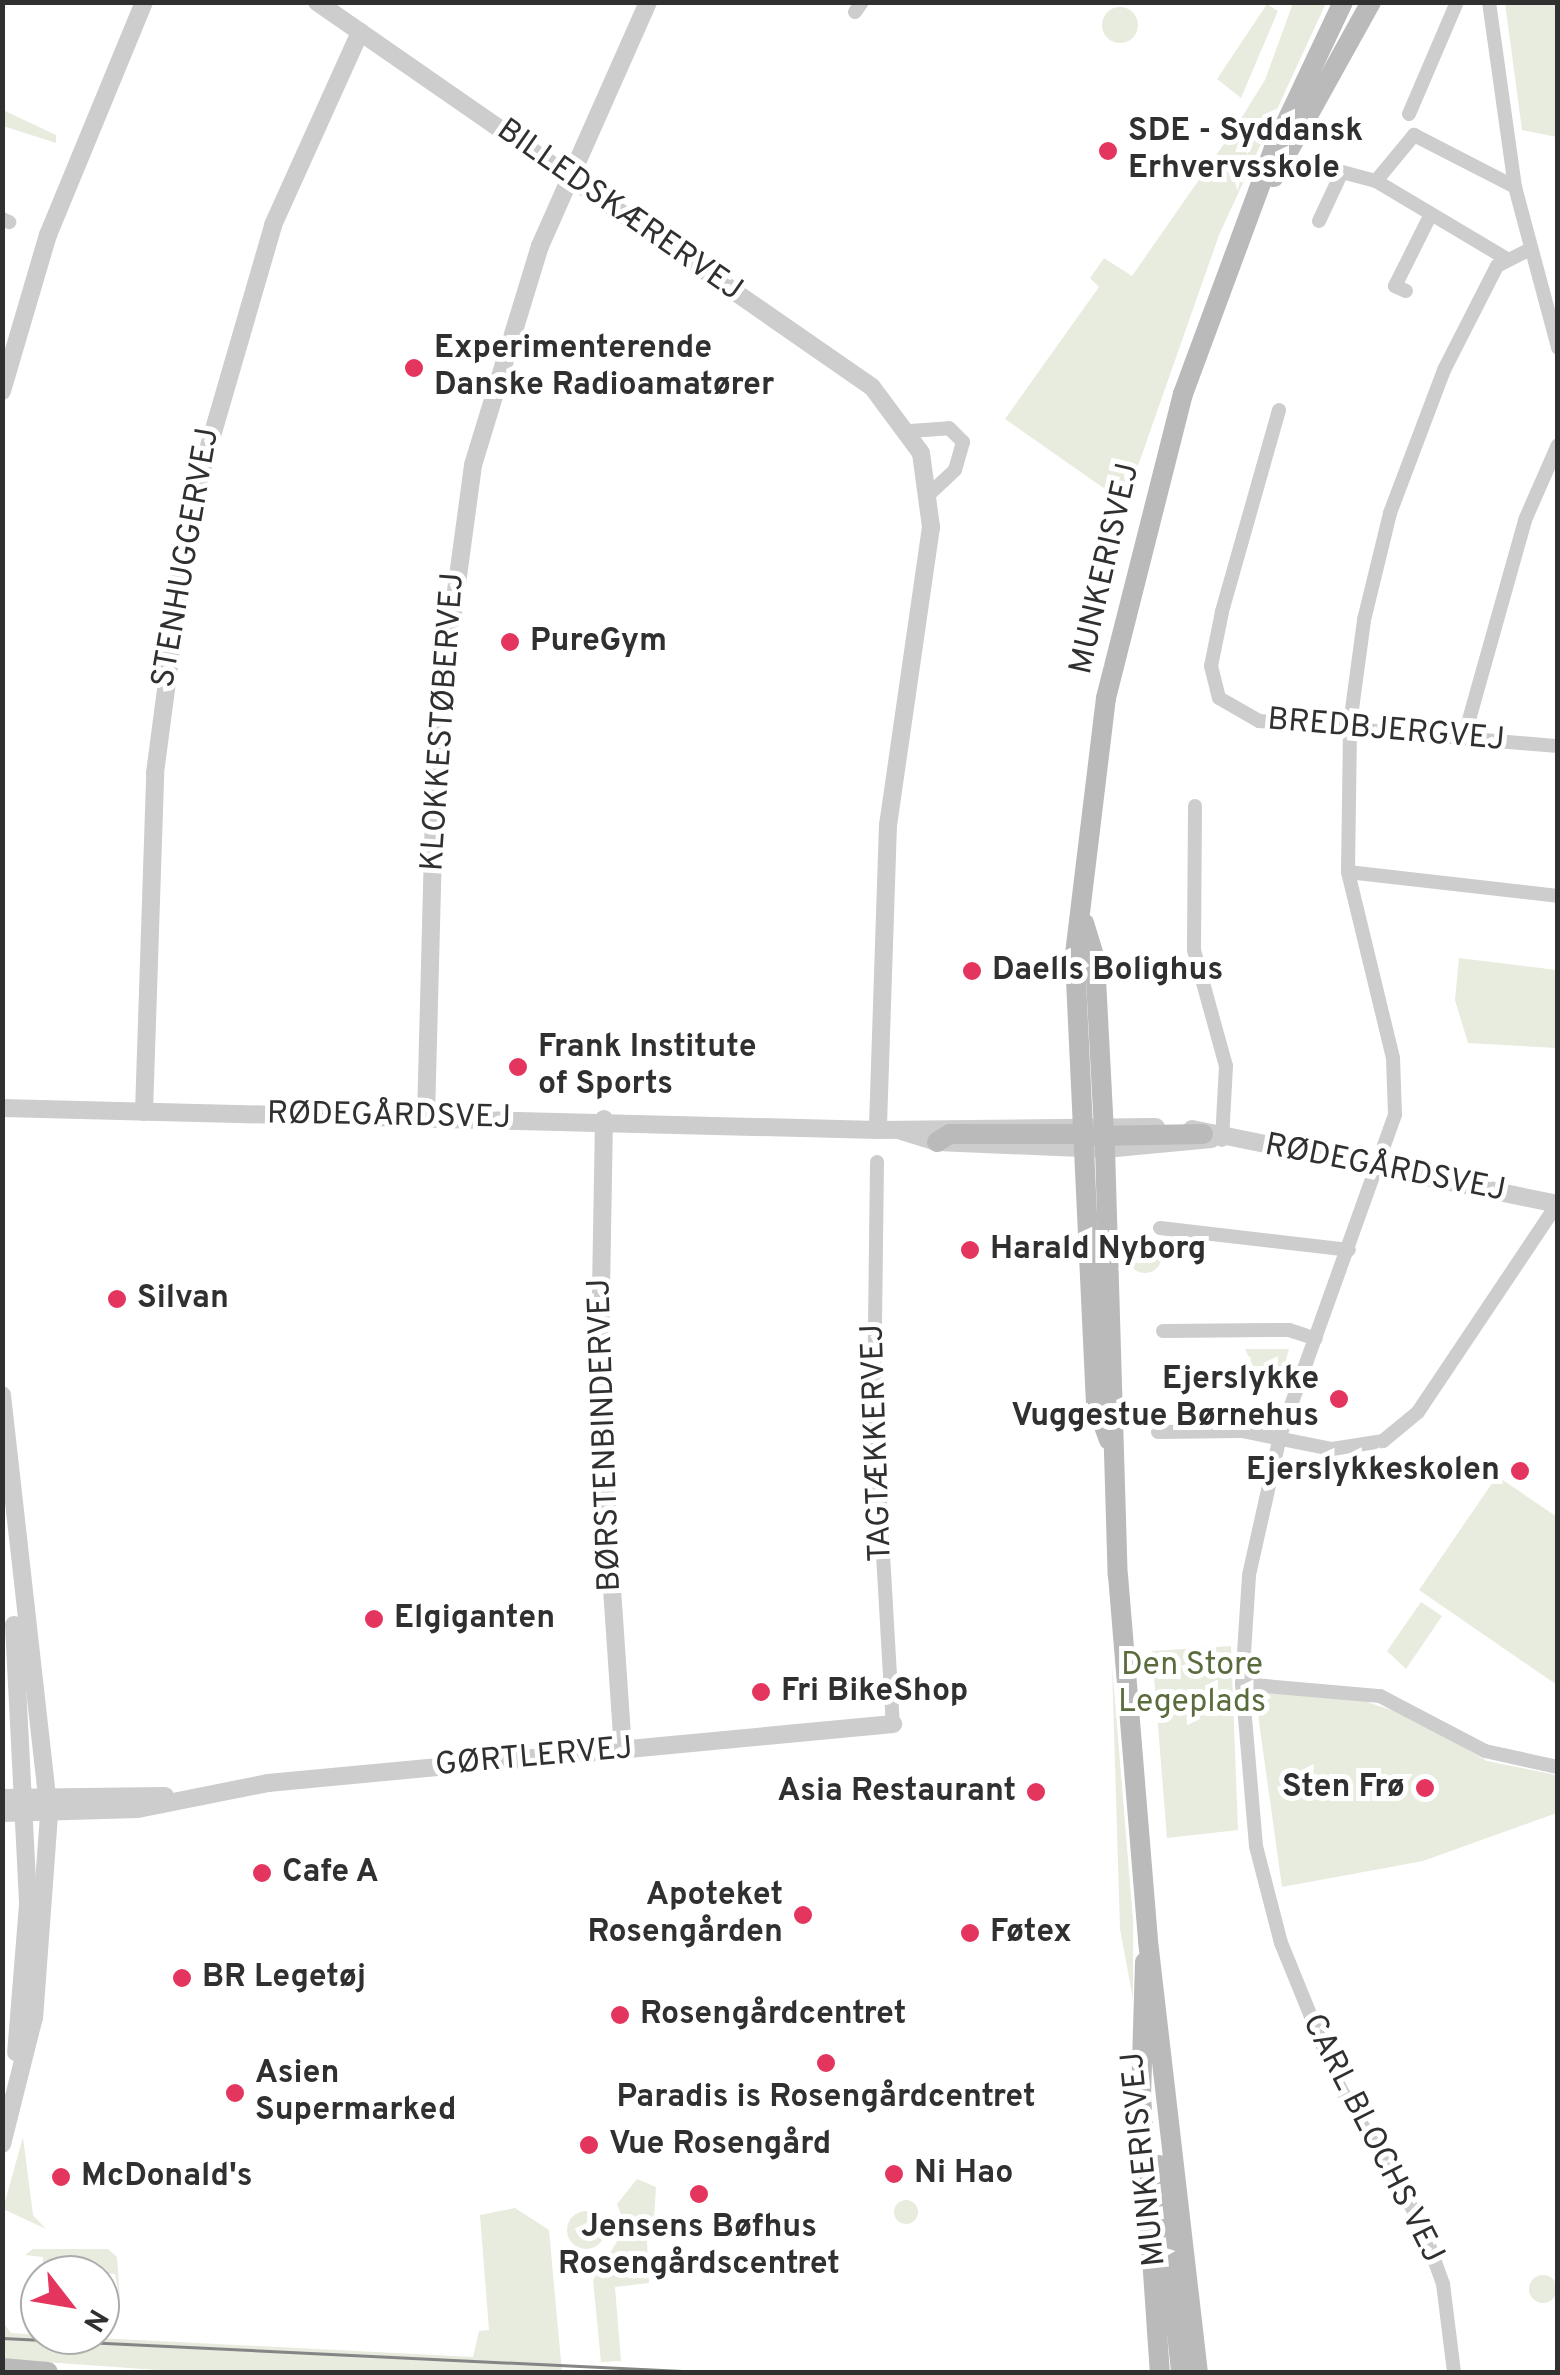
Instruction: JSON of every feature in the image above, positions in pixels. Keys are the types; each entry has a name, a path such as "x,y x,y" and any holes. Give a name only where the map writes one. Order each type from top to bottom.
{"main road":[{"name":"MUNKERISVEJ","path":"1198,2372 1148,1940 1109,1440 1110,1316 1075,991 1084,922 1087,834 1123,612 1182,394 1240,241 1343,2"},
{"name":"MUNKERISVEJ","path":"1240,241 1372,2"},
{"name":"MUNKERISVEJ","path":"1084,922 1095,960 1091,1135 1096,1404 1109,1440"},
{"path":"937,1142 950,1134 1212,1138"},
{"name":"MUNKERISVEJ","path":"1148,1940 1141,2096 1160,2372"},
{"path":"1141,2096 1156,2138 1181,2372"},
{"path":"2,2368 48,2372"}],"street":[{"path":"2,390 48,236 144,2"},
{"name":"BILLEDSKÆRERVEJ","path":"317,2 872,387 910,431 931,492 888,824 886,1129"},
{"name":"KLOKKESTØBERVEJ","path":"426,1117 436,740 450,578 497,374 568,176 648,2"},
{"path":"1409,114 1458,2"},
{"path":"1489,2 1516,187 1529,250 1558,348"},
{"name":"STENHUGGERVEJ","path":"144,1112 161,700 189,515 261,260 360,32"},
{"path":"1376,181 1414,135 1516,187"},
{"path":"1319,222 1342,172 1376,181 1505,258 1529,250"},
{"path":"1406,291 1395,286 1431,214"},
{"name":"CARL BLOCHS VEJ","path":"1454,2372 1438,2264 1340,2088 1276,1928 1256,1846 1242,1684 1254,1544 1280,1436 1383,1164 1397,1092 1348,872 1350,724 1364,620 1401,479 1458,338 1505,258"},
{"name":"BREDBJERGVEJ","path":"1279,410 1222,612 1214,684 1231,709 1259,722 1350,724 1558,746"},
{"name":"BILLEDSKÆRERVEJ","path":"910,431 949,428 963,442 955,470 931,492"},
{"path":"1465,734 1525,520 1558,445"},
{"path":"1195,806 1194,950 1226,1066 1212,1138"},
{"path":"1348,872 1558,896"},
{"name":"RØDEGÅRDSVEJ","path":"2,1108 1091,1135"},
{"name":"BØRSTENBINDERVEJ","path":"604,1120 600,1417 623,1750"},
{"name":"RØDEGÅRDSVEJ","path":"886,1129 937,1142"},
{"name":"RØDEGÅRDSVEJ","path":"1212,1138 1383,1164 1557,1204"},
{"name":"TAGTÆKKERVEJ","path":"877,1162 874,1398 893,1724"},
{"path":"1158,1432 1280,1436 1357,1450 1400,1430 1557,1204"},
{"path":"1160,1228 1349,1250"},
{"path":"1162,1331 1289,1330 1316,1338"},
{"path":"2,1395 15,1554 28,1945 2,2107"},
{"path":"2,2144 42,1966 14,1638 15,1554"},
{"path":"1242,1684 1380,1696 1485,1752 1558,1767"},
{"name":"GØRTLERVEJ","path":"26,1806 175,1797 893,1724"}],"green space":[{"path":"1293,3 1326,3 1219,235 1125,503 1005,419 1099,287 1090,278 1104,258 1132,276 1235,128 1265,80"},
{"path":"1505,3 1557,3 1557,137 1522,130"},
{"path":"1267,4 1278,11 1241,98 1217,79"},
{"path":"1120,7 1133,12 1138,25 1133,38 1120,43 1107,38 1102,25 1107,12"},
{"path":"3,110 56,135 56,143 3,126"},
{"path":"1459,958 1557,970 1557,1048 1468,1043 1455,1000"},
{"path":"1145,1239 1157,1244 1162,1256 1157,1268 1145,1273 1133,1268 1128,1256 1133,1244"},
{"path":"1245,1349 1289,1349 1277,1390 1263,1386"},
{"name":"Ejerslykkeskolen","path":"1497,1476 1557,1517 1557,1685 1419,1590"},
{"path":"1421,1602 1442,1616 1406,1669 1387,1651"},
{"name":"Den Store Legeplads","path":"1231,1646 1238,1830 1167,1838 1152,1651"},
{"path":"1112,1665 1133,1920 1133,1999 1120,1929"},
{"path":"1255,1693 1349,1696 1413,1717 1487,1761 1557,1775 1557,1813 1423,1861 1282,1887"},
{"path":"23,2137 33,2215 46,2229 3,2209"},
{"path":"637,2179 656,2187 654,2219 646,2220 649,2283 615,2287 621,2361 601,2362 593,2280 626,2227 617,2204"},
{"path":"906,2200 918,2212 906,2224 894,2212"},
{"path":"515,2208 549,2230 562,2372 185,2372 3,2359 2,2321 11,2333 20,2333 20,2355 120,2355 120,2339 473,2357 479,2331 489,2330 480,2215"},
{"path":"586,2211 599,2217 605,2230 599,2243 586,2249 573,2243 567,2230 573,2217"},
{"path":"33,2249 108,2249 115,2255 25,2255"},
{"path":"1543,2275 1553,2279 1557,2289 1553,2299 1543,2303 1533,2299 1529,2289 1533,2279"}],"tram line":[{"path":"2,2338 703,2372"}],"place":[{"name":"SDE - Syddansk Erhvervsskole","path":"1108,151"},
{"name":"Experimenterende Danske Radioamatører","path":"414,368"},
{"name":"PureGym","path":"510,642"},
{"name":"Daells Bolighus","path":"972,971"},
{"name":"Frank Institute of Sports","path":"518,1067"},
{"name":"Harald Nyborg","path":"970,1250"},
{"name":"Silvan","path":"117,1299"},
{"name":"Ejerslykke Vuggestue Børnehus","path":"1339,1399"},
{"name":"Ejerslykkeskolen","path":"1520,1471"},
{"name":"Elgiganten","path":"374,1619"},
{"name":"Fri BikeShop","path":"761,1692"},
{"name":"Sten Frø","path":"1425,1788"},
{"name":"Asia Restaurant","path":"1036,1792"},
{"name":"Cafe A","path":"262,1873"},
{"name":"Apoteket Rosengården","path":"803,1915"},
{"name":"Føtex","path":"970,1933"},
{"name":"BR Legetøj","path":"182,1978"},
{"name":"Rosengårdcentret","path":"620,2015"},
{"name":"Paradis is Rosengårdcentret","path":"826,2063"},
{"name":"Asien Supermarked","path":"235,2093"},
{"name":"Vue Rosengård","path":"589,2145"},
{"name":"Ni Hao","path":"894,2174"},
{"name":"McDonald's","path":"61,2177"},
{"name":"Jensens Bøfhus Rosengårdscentret","path":"699,2194"}]}
